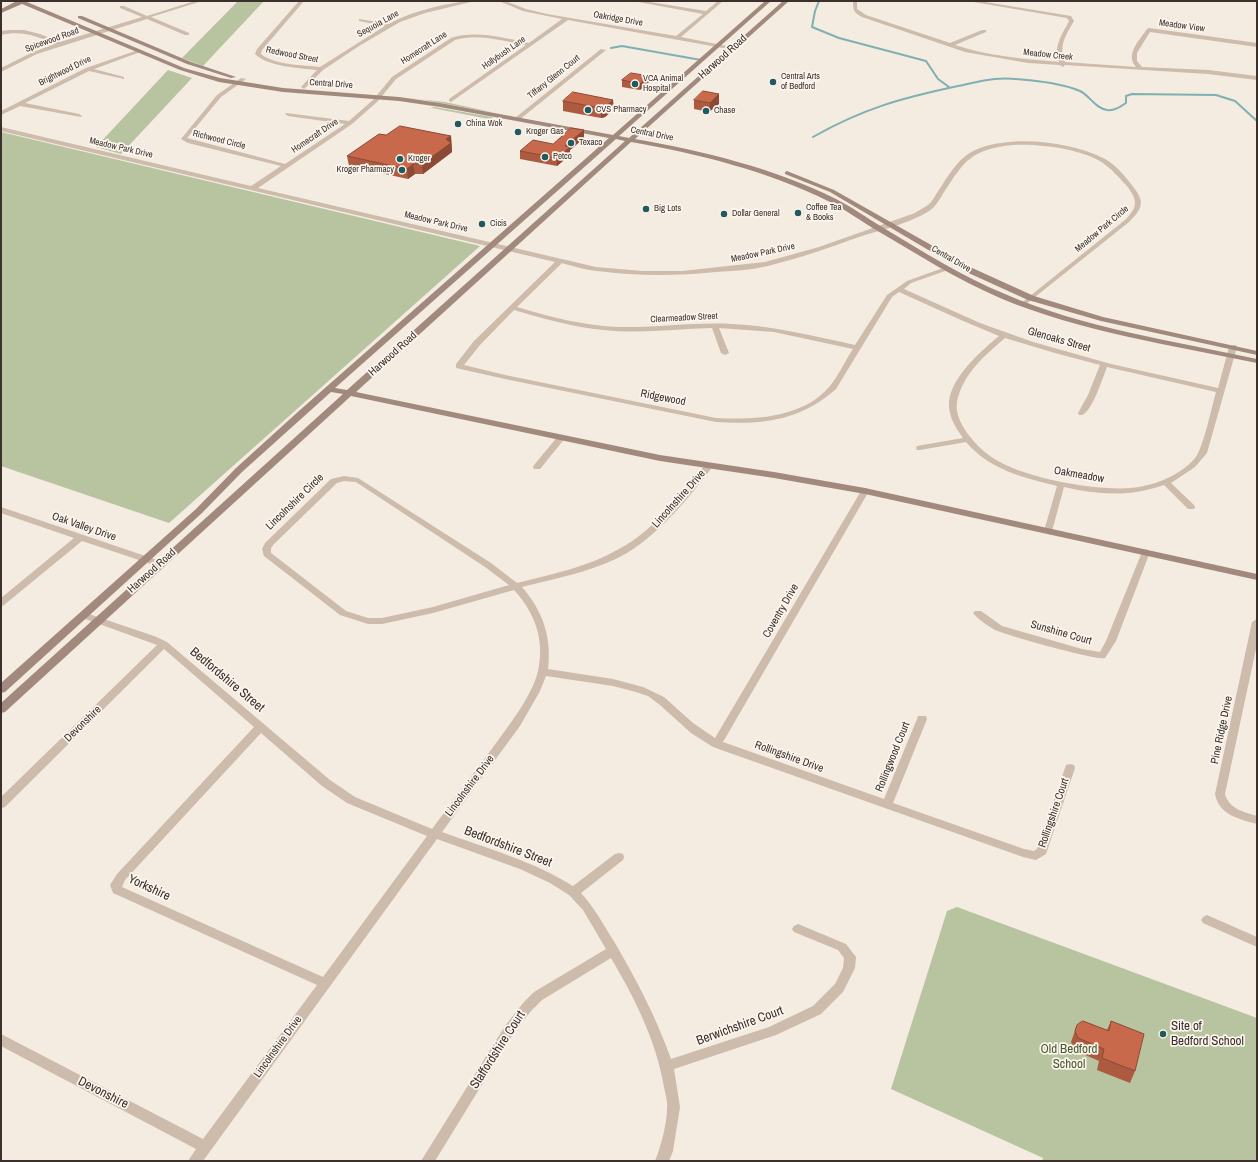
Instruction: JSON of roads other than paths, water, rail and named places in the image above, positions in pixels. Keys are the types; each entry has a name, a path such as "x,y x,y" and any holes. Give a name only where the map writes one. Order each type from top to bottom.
{"main road":[{"path":"1,11 23,1"},
{"name":"Central Drive","path":"23,1 185,70 234,84 440,105 616,137 632,137 703,148 734,156 772,168 828,190 892,224 967,269 1030,298 1101,319 1232,351 1257,361"},
{"name":"Harwood Road","path":"1,689 199,511 239,470 329,389 491,245 616,137 768,1"},
{"name":"Harwood Road","path":"1,708 632,137 786,1"},
{"name":"Central Drive","path":"74,15 189,63 243,79 304,87 383,92 451,100 621,132 632,137 727,161 772,175 841,204 946,269 1023,304 1054,315 1106,329 1232,351 1257,353"},
{"path":"740,25 756,28"},
{"path":"675,84 690,87"},
{"path":"727,161 734,156"},
{"path":"555,190 571,193"},
{"path":"819,194 828,190"},
{"path":"329,389 660,458 774,475 865,491 1257,577"}],"street":[{"name":"Spicewood Road","path":"1,70 35,53 60,44 110,30 200,1"},
{"name":"Redwood Street","path":"302,1 259,50 258,54 261,58 270,61 322,69"},
{"name":"Sequoia Lane","path":"304,87 322,69 390,26 413,15 473,1"},
{"name":"Oakridge Drive","path":"501,1 525,10 566,19 734,48"},
{"path":"635,1 706,13"},
{"path":"677,38 720,1"},
{"name":"Meadow Creek","path":"855,1 855,9 858,13 864,16 950,45 979,53 1063,65 1208,72 1257,78"},
{"path":"970,1 1069,17 1072,21 1060,44 1058,52 1063,65"},
{"path":"122,7 187,34"},
{"name":"Hollybush Lane","path":"451,100 566,19"},
{"path":"361,20 390,26"},
{"name":"Meadow View","path":"1140,68 1134,61 1134,52 1149,30 1257,45"},
{"path":"1,33 14,31 26,32 36,34 60,44"},
{"path":"950,45 984,31"},
{"name":"Homecraft Lane","path":"383,92 402,72 456,37 483,36 529,44"},
{"name":"Tiffany Glenn Court","path":"517,119 603,50"},
{"name":"Brightwood Drive","path":"1,113 88,69 140,51"},
{"path":"88,69 122,78"},
{"name":"Richwood Circle","path":"243,79 219,96 184,139 190,142 287,166"},
{"name":"Homecraft Drive","path":"253,188 350,123 383,92"},
{"path":"20,104 79,116"},
{"path":"288,114 350,123"},
{"name":"Meadow Park Drive","path":"1,129 596,269 642,273 682,273 761,265 796,256 892,224"},
{"name":"Meadow Park Circle","path":"892,224 917,214 931,206 962,161 982,149 1005,144 1040,144 1076,150 1104,161 1118,172 1136,194 1138,205 1137,211 1128,221 1023,304"},
{"name":"Ridgewood","path":"561,260 476,343 469,352 468,358 459,366 505,377 716,420 748,421 777,418 805,409 823,398 833,387 884,302 898,289 909,282 946,269"},
{"name":"Glenoaks Street","path":"898,289 1004,335 1104,364 1220,391"},
{"name":"Clearmeadow Street","path":"513,308 555,320 596,327 639,329 715,326 759,328 856,348"},
{"path":"715,326 725,353"},
{"name":"Oakmeadow","path":"1004,335 978,357 970,367 953,402 954,413 959,427 968,439 990,459 1005,467 1061,485 1083,490 1134,490 1164,482 1178,476 1198,461 1204,453 1232,351"},
{"path":"1082,413 1092,395 1104,364"},
{"path":"537,467 562,438"},
{"path":"920,448 968,439"},
{"name":"Lincolnshire Drive","path":"195,1161 516,723 541,679 544,665 544,636 541,624 530,602 516,586 578,568 622,551 664,518 709,466"},
{"name":"Lincolnshire Circle","path":"352,478 358,480 488,565 516,586 433,610 382,621 368,621 343,613 267,554 266,547 334,481 352,478"},
{"path":"1164,482 1191,507"},
{"path":"1048,531 1061,485"},
{"name":"Coventry Drive","path":"717,744 865,491"},
{"name":"Oak Valley Drive","path":"1,510 160,564"},
{"path":"1,604 81,538"},
{"name":"Sunshine Court","path":"978,613 999,628 1082,652 1102,656 1111,641 1146,552"},
{"name":"Bedfordshire Street","path":"84,615 151,638 164,644 326,783 351,800 434,834 524,866 554,880 573,892 587,907 632,983 654,1028 667,1066 674,1107 666,1151 662,1161"},
{"name":"Pine Ridge Drive","path":"1257,622 1220,799 1224,806 1229,810 1257,820"},
{"name":"Devonshire","path":"1,804 164,644"},
{"name":"Rollingshire Drive","path":"543,672 621,684 652,694 689,726 707,739 717,744 1023,853 1036,856"},
{"name":"Rollingwood Court","path":"887,805 922,718"},
{"name":"Yorkshire","path":"261,726 126,871 116,885 117,890 325,983"},
{"name":"Rollingshire Court","path":"1036,856 1042,851 1070,768"},
{"path":"573,892 619,857"},
{"path":"1207,920 1257,942"},
{"name":"Berwichshire Court","path":"667,1066 772,1031 817,1010 839,988 849,968 850,957 842,947 798,929"},
{"name":"Staffordshire Court","path":"428,1161 509,1030 527,1007 538,996 613,951"},
{"name":"Devonshire","path":"1,1040 206,1146"}],"waterway":[{"path":"819,1 815,11 812,27 839,38 926,61 938,79 949,87"},
{"path":"611,48 622,46 701,60"},
{"path":"813,137 849,118 884,105 938,90 984,80 1000,79 1034,81 1067,87 1080,91 1099,107 1107,110 1115,109 1126,103 1126,96 1132,94 1216,95 1235,101 1257,121"}],"place":[{"name":"Central Arts of Bedford","path":"773,82"},
{"name":"VCA Animal Hospital","path":"635,84"},
{"name":"CVS Pharmacy","path":"588,110"},
{"name":"Chase","path":"706,111"},
{"name":"China Wok","path":"458,124"},
{"name":"Kroger Gas","path":"518,132"},
{"name":"Texaco","path":"571,143"},
{"name":"Petco","path":"545,157"},
{"name":"Kroger","path":"400,159"},
{"name":"Kroger Pharmacy","path":"402,170"},
{"name":"Big Lots","path":"646,209"},
{"name":"Coffee Tea & Books","path":"798,213"},
{"name":"Dollar General","path":"724,214"},
{"name":"Cicis","path":"482,224"},
{"name":"Site of Bedford School","path":"1163,1034"}],"park label":[{"name":"Old Bedford School","path":"1069,1058"}]}
